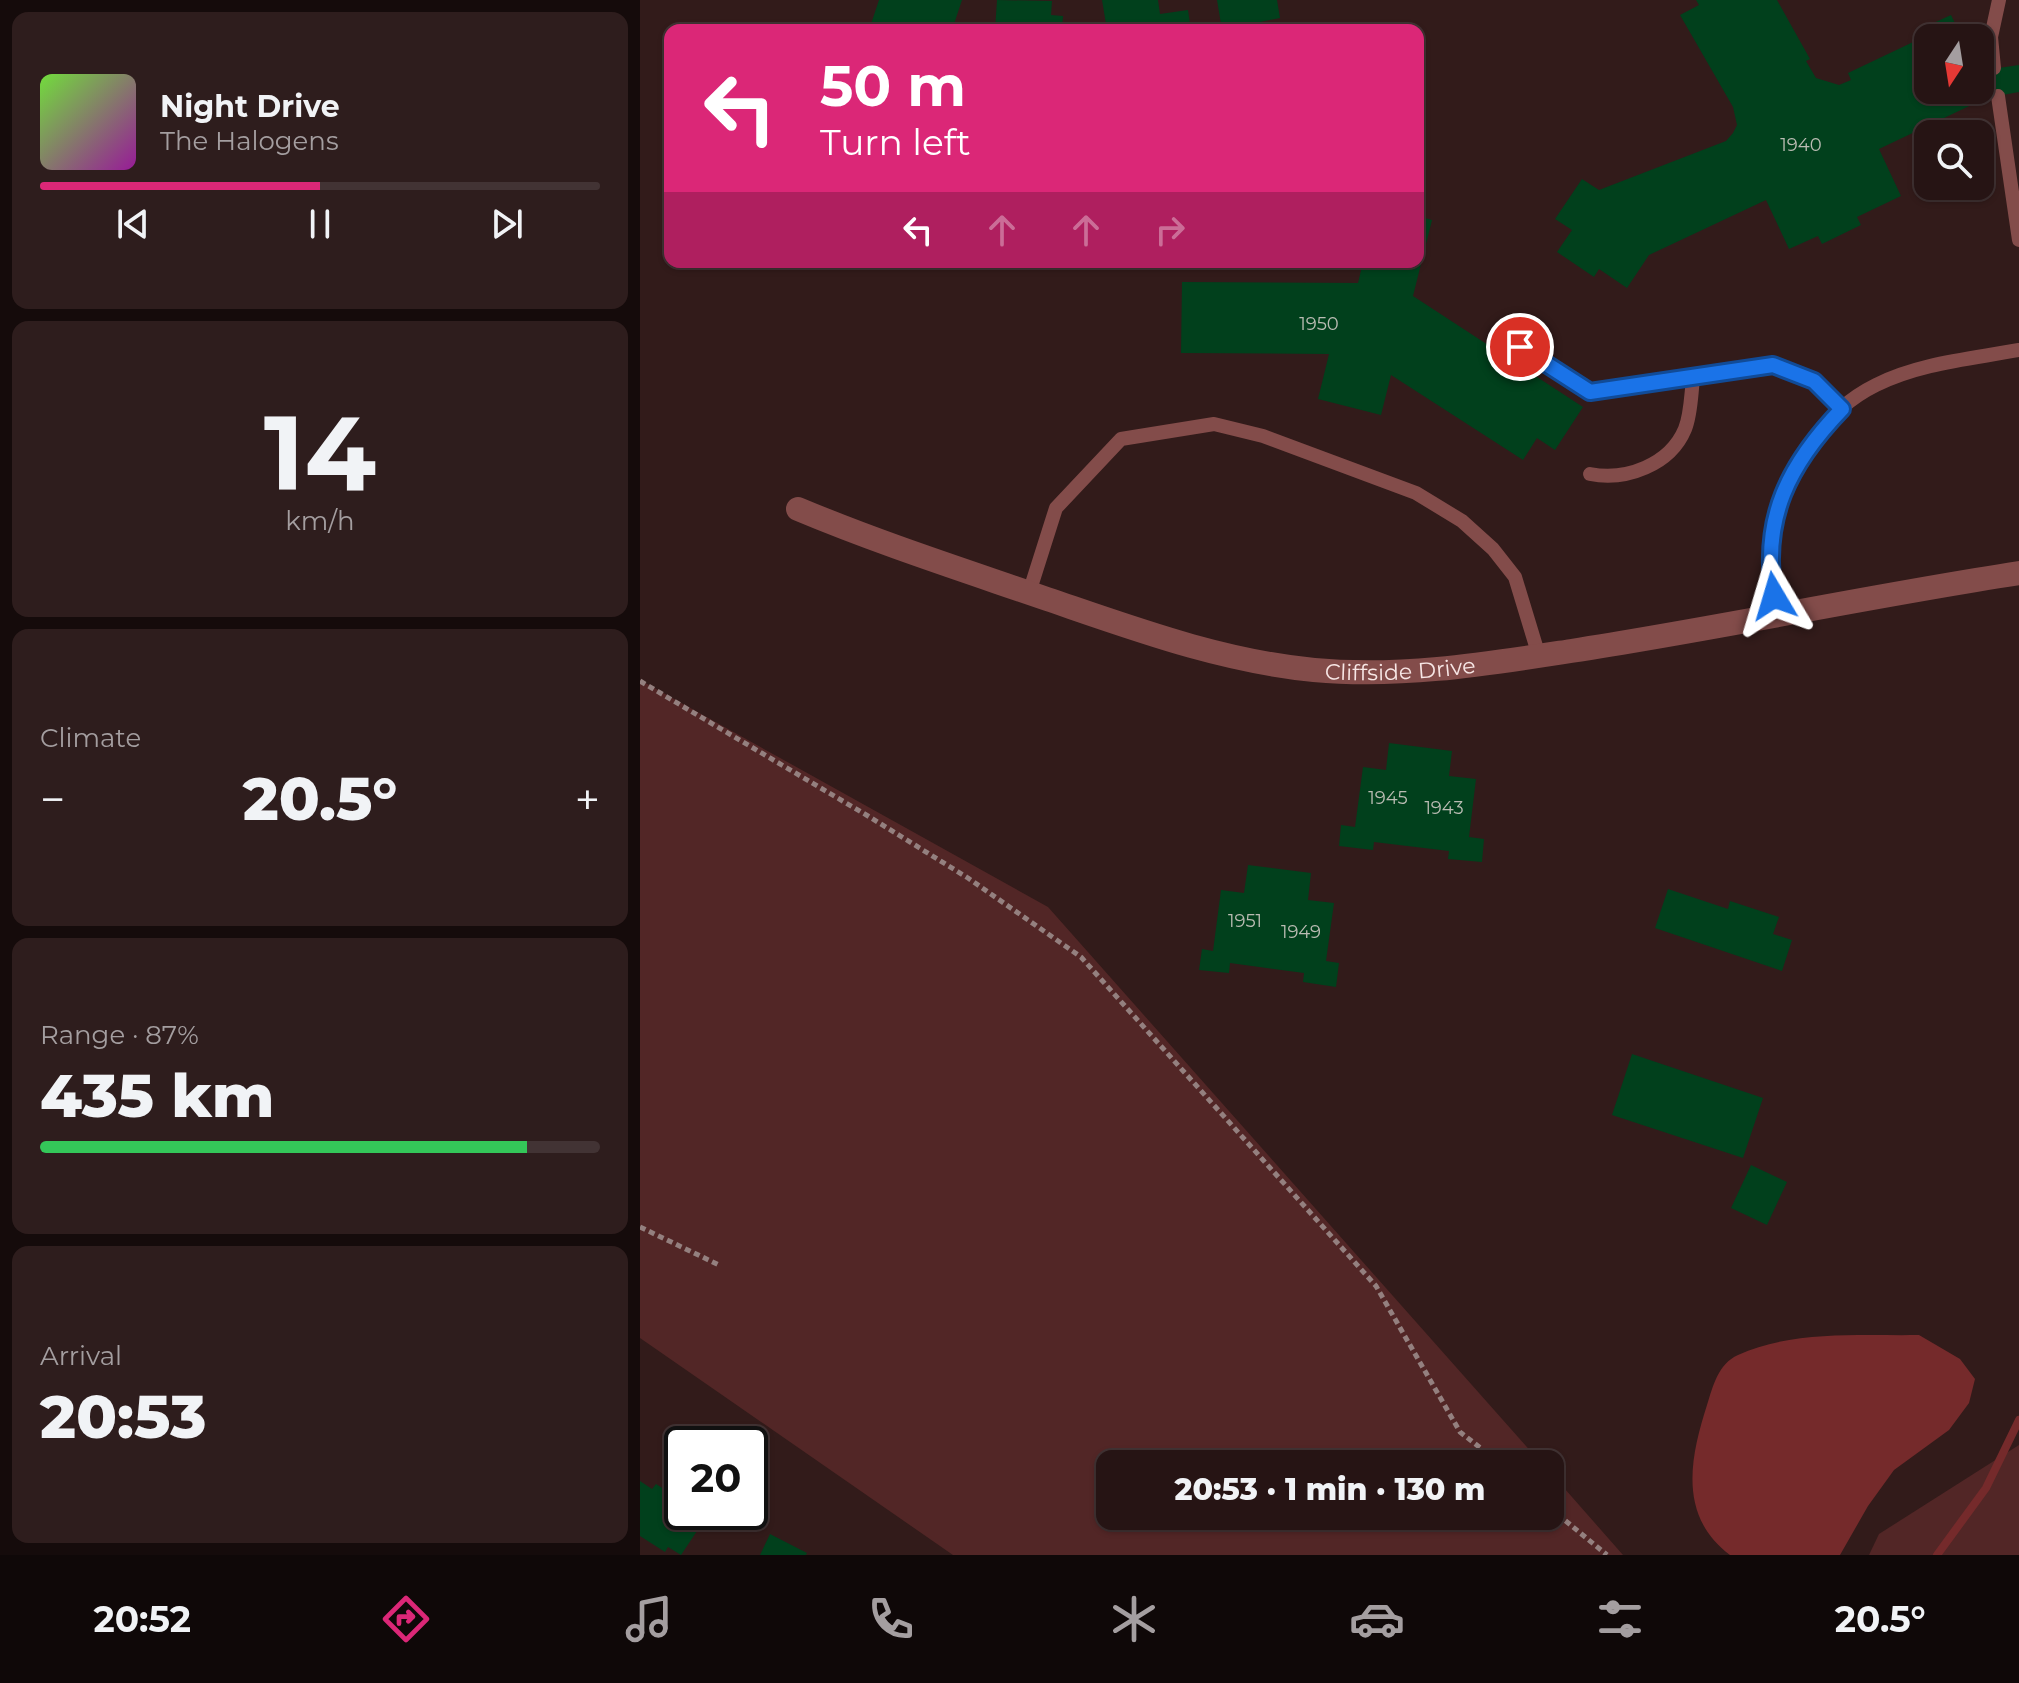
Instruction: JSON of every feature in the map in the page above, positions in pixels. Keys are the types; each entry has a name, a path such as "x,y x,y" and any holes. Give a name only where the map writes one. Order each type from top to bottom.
{"street":[{"name":"Cliffside Drive","path":"798,509 859,535 1220,655 1315,670 1402,672 1459,668 2019,573"}],"lane":[{"path":"1994,24 1999,0"},
{"path":"1998,96 2019,240"},
{"path":"1520,347 1590,392 1773,365 1814,381 1842,409"},
{"path":"1777,616 1769,561 1786,487 1803,453 1842,409 1877,384 1922,368 2019,350"},
{"path":"1590,474 1606,477 1638,473 1677,445 1686,426 1693,379"},
{"path":"1029,593 1056,508 1121,439 1214,424 1263,436 1416,493 1462,521 1493,549 1515,577 1539,656"}],"path":[{"path":"640,681 968,878 1081,957 1376,1286 1460,1432 1483,1450"},
{"path":"640,1227 719,1265"},
{"path":"1564,1520 1607,1555"}],"shaded area":[{"path":"640,680 1048,907 1530,1450 1096,1450 1096,1530 1564,1530 1564,1488 1623,1555 953,1555 640,1338"},
{"path":"1919,1335 1960,1359 1975,1379 1969,1403 1949,1430 1894,1470 1868,1506 1840,1555 1730,1555 1713,1540 1695,1504 1693,1465 1714,1383 1731,1359 1759,1347 1804,1338"},
{"path":"2019,1445 2019,1555 1869,1555 1879,1534"}],"building":[{"path":"879,0 962,0 954,24 871,24"},
{"path":"997,0 1052,1 1051,15 1063,16 1062,24 995,24"},
{"path":"1102,0 1158,0 1160,14 1188,10 1190,24 1106,24"},
{"path":"1217,0 1277,0 1280,18 1260,24 1221,24"},
{"path":"1696,0 1777,0 1810,59 1806,61 1816,78 1839,85 1851,80 1848,73 1914,42 1914,104 1973,104 1940,120 1914,120 1914,132 1879,149 1901,196 1857,217 1861,225 1822,244 1818,236 1789,249 1766,200 1649,255 1627,288 1599,269 1594,277 1557,252 1572,230 1555,219 1582,179 1599,190 1726,141 1733,133 1737,125 1733,107 1680,15 1699,5"},
{"path":"1951,15 1955,24 1931,24"},
{"path":"2019,65 2019,92 1994,97 1994,69"},
{"path":"1424,218 1432,220 1424,252"},
{"path":"1362,268 1420,268 1413,296 1583,407 1555,450 1537,438 1523,460 1391,375 1381,415 1318,399 1329,354 1181,353 1182,282 1358,283"},
{"path":"1389,743 1452,751 1449,776 1476,779 1469,837 1484,839 1482,862 1448,859 1449,851 1374,842 1373,850 1339,846 1341,825 1355,827 1363,767 1386,770"},
{"path":"1248,865 1311,873 1308,900 1334,903 1326,961 1339,963 1336,987 1303,982 1304,973 1230,963 1229,973 1199,970 1202,949 1213,951 1221,890 1244,893"},
{"path":"1668,889 1728,909 1730,901 1779,917 1773,934 1792,940 1782,971 1655,928"},
{"path":"1632,1054 1763,1098 1743,1158 1612,1115"},
{"path":"1751,1165 1787,1182 1767,1225 1731,1208"},
{"path":"640,1481 652,1489 656,1484 664,1489 664,1530 698,1530 681,1555 668,1547 665,1552 640,1536"},
{"path":"770,1534 807,1553 806,1555 760,1555"}],"waterway":[{"path":"1937,1555 1986,1488 2019,1420"}],"route":[{"path":"1520,347 1590,392 1773,365 1814,381 1842,409 1803,453 1786,487 1770,547 1774,596"}]}
